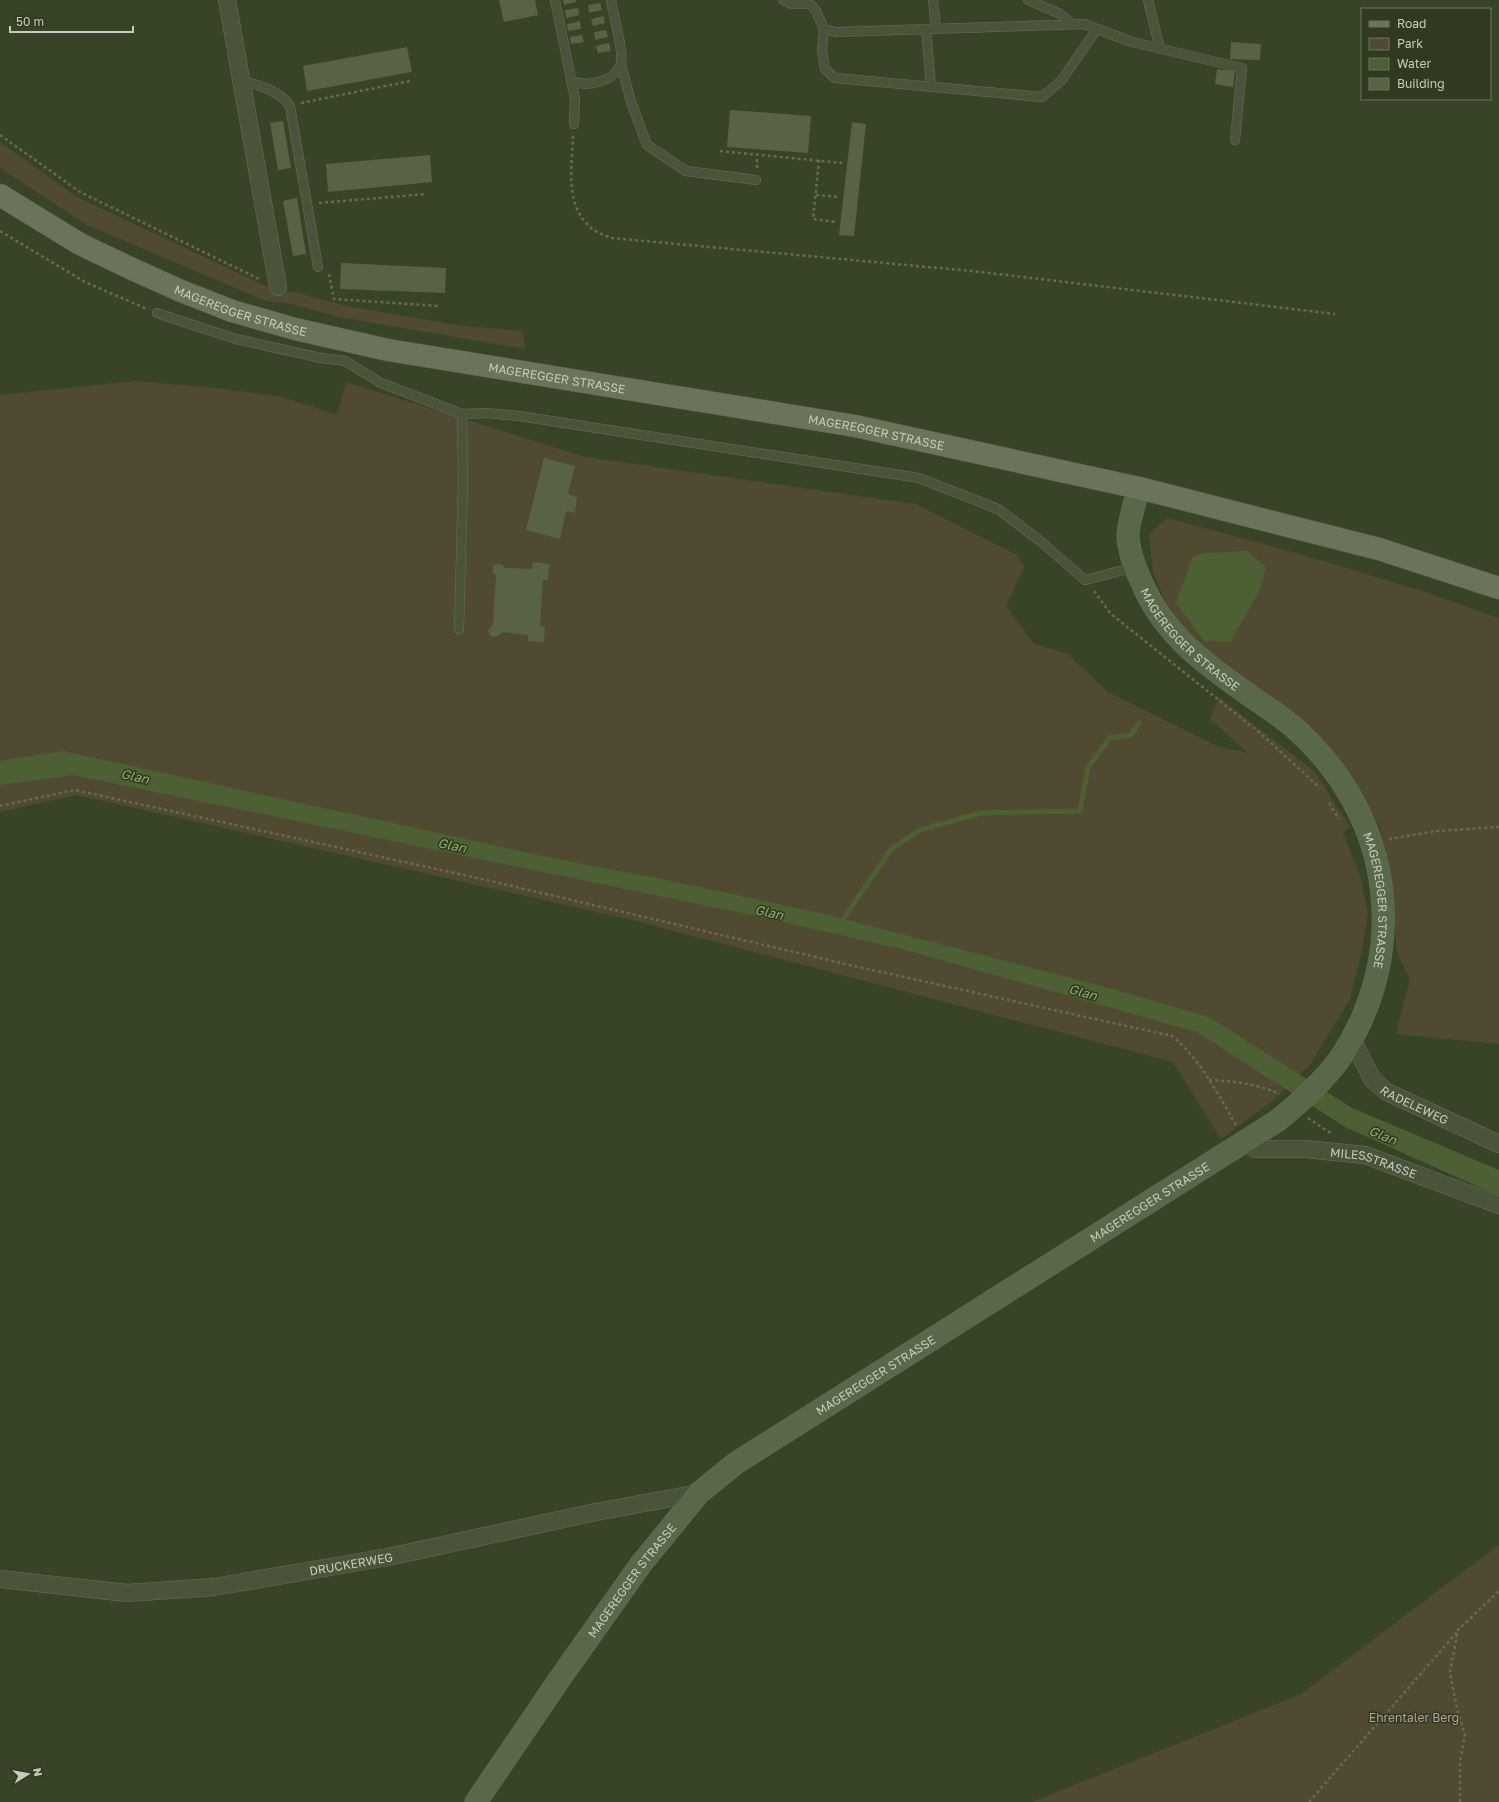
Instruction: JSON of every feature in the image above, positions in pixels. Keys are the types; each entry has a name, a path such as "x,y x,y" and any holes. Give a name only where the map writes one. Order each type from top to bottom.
{"main road":[{"name":"MAGEREGGER STRASSE","path":"0,195 80,244 137,272 180,291 225,308 295,330 388,350 855,426 1139,488 1379,549 1499,588"}],"street":[{"path":"227,0 278,287"},
{"name":"MAGEREGGER STRASSE","path":"476,1802 563,1674 641,1564 699,1493 736,1462 1242,1136 1277,1121 1307,1098 1329,1074 1347,1048 1370,1000 1382,955 1384,907 1382,886 1371,842 1354,801 1343,783 1316,748 1280,717 1214,670 1182,643 1155,609 1135,567 1128,534 1130,520 1139,488"},
{"name":"RADELEWEG","path":"1347,1048 1373,1080 1386,1092 1499,1144"},
{"name":"MILESSTRASSE","path":"1242,1136 1255,1149 1305,1149 1365,1155 1499,1205"},
{"name":"DRUCKERWEG","path":"0,1579 127,1593 214,1587 373,1560 596,1512 699,1493"}],"lane":[{"path":"554,0 575,99 574,124"},
{"path":"611,0 621,52 621,64 631,102 647,145 686,171 756,180"},
{"path":"783,0 792,4 810,4 816,11 824,29 822,50 825,68 835,78 1042,97 1061,80 1097,29"},
{"path":"933,0 936,29"},
{"path":"1028,0 1060,14 1072,24"},
{"path":"1148,0 1160,49"},
{"path":"824,29 836,32 1084,24 1132,42 1242,68 1235,140"},
{"path":"926,29 931,86"},
{"path":"571,81 579,84 594,83 610,78 621,64"},
{"path":"242,82 253,83 286,99 290,106 318,267"},
{"path":"157,313 236,339 320,358 344,361 381,383 462,414 487,413 519,416 919,478 998,509 1039,540 1085,580 1135,567"},
{"path":"459,629 464,482 462,414"}],"path":[{"path":"290,106 410,81"},
{"path":"574,124 571,176 573,200 588,226 612,238 972,271 1335,314"},
{"path":"0,135 80,192 185,244 278,287"},
{"path":"720,151 842,163"},
{"path":"819,160 813,219 836,222"},
{"path":"307,204 351,199 426,194"},
{"path":"816,195 839,198"},
{"path":"0,232 85,282 157,313"},
{"path":"318,267 328,269 334,299 439,306"},
{"path":"1085,580 1111,614 1260,733 1319,786 1323,793"},
{"path":"0,806 75,790 482,879 854,966 1172,1036 1188,1050 1209,1080 1242,1136"},
{"path":"1327,799 1342,824"},
{"path":"1371,842 1437,831 1499,827"},
{"path":"1209,1080 1233,1081 1268,1090"},
{"path":"1309,1802 1458,1630 1499,1591"},
{"path":"1458,1630 1450,1672 1457,1709 1465,1736 1460,1762 1460,1802"}],"green space":[{"path":"0,142 77,197 276,291 295,292 342,305 462,326 523,331 525,349 338,317 291,304 266,301 87,225 0,168"},
{"path":"135,381 216,388 282,397 337,415 346,382 586,457 916,504 1017,555 1024,567 1006,606 1034,644 1068,654 1108,692 1219,747 1248,753 1210,719 1219,697 1315,772 1350,827 1343,833 1360,875 1368,914 1362,950 1350,999 1309,1066 1272,1101 1221,1139 1173,1062 632,920 77,795 0,812 0,395"},
{"path":"1167,518 1293,552 1376,577 1458,603 1499,618 1499,1044 1396,1034 1410,979 1397,952 1389,863 1379,825 1329,747 1175,625 1153,573 1149,534"},
{"name":"Ehrentaler Berg","path":"1499,1545 1499,1802 1032,1802 1301,1694"}],"water":[{"path":"1247,551 1266,567 1259,592 1230,642 1204,641 1176,603 1192,558 1202,553"},
{"name":"Glan","path":"63,751 561,860 667,880 824,914 1109,988 1209,1017 1352,1108 1499,1170 1499,1196 1345,1127 1197,1032 902,949 742,913 73,775 0,785 0,761"}],"building":[{"path":"499,0 535,0 538,15 504,22"},
{"path":"563,0 576,0 576,2 564,5"},
{"path":"600,3 602,10 589,13 588,5"},
{"path":"578,8 579,15 566,18 565,10"},
{"path":"604,16 605,23 593,26 591,19"},
{"path":"580,21 581,29 568,31 567,24"},
{"path":"606,30 608,37 595,40 594,32"},
{"path":"582,35 584,42 571,44 570,37"},
{"path":"1231,42 1261,44 1260,60 1230,59"},
{"path":"609,43 611,51 598,53 596,46"},
{"path":"407,47 412,72 307,91 303,66"},
{"path":"1217,69 1235,71 1233,87 1215,84"},
{"path":"730,110 811,116 808,153 727,147"},
{"path":"283,121 291,168 278,170 270,123"},
{"path":"852,122 866,124 854,236 839,235"},
{"path":"430,155 432,182 328,192 326,164"},
{"path":"297,198 306,254 293,256 283,201"},
{"path":"341,263 446,268 445,293 340,289"},
{"path":"544,458 575,466 568,494 577,497 575,513 566,511 560,539 526,530"},
{"path":"533,562 549,564 548,580 543,580 540,626 545,627 544,642 528,641 528,635 502,632 498,636 491,637 488,631 493,623 496,576 492,572 494,565 501,564 505,568 532,569"}],"waterway":[{"path":"840,924 891,849 920,830 981,813 1080,811 1088,767 1110,738 1131,735 1139,723"}]}
